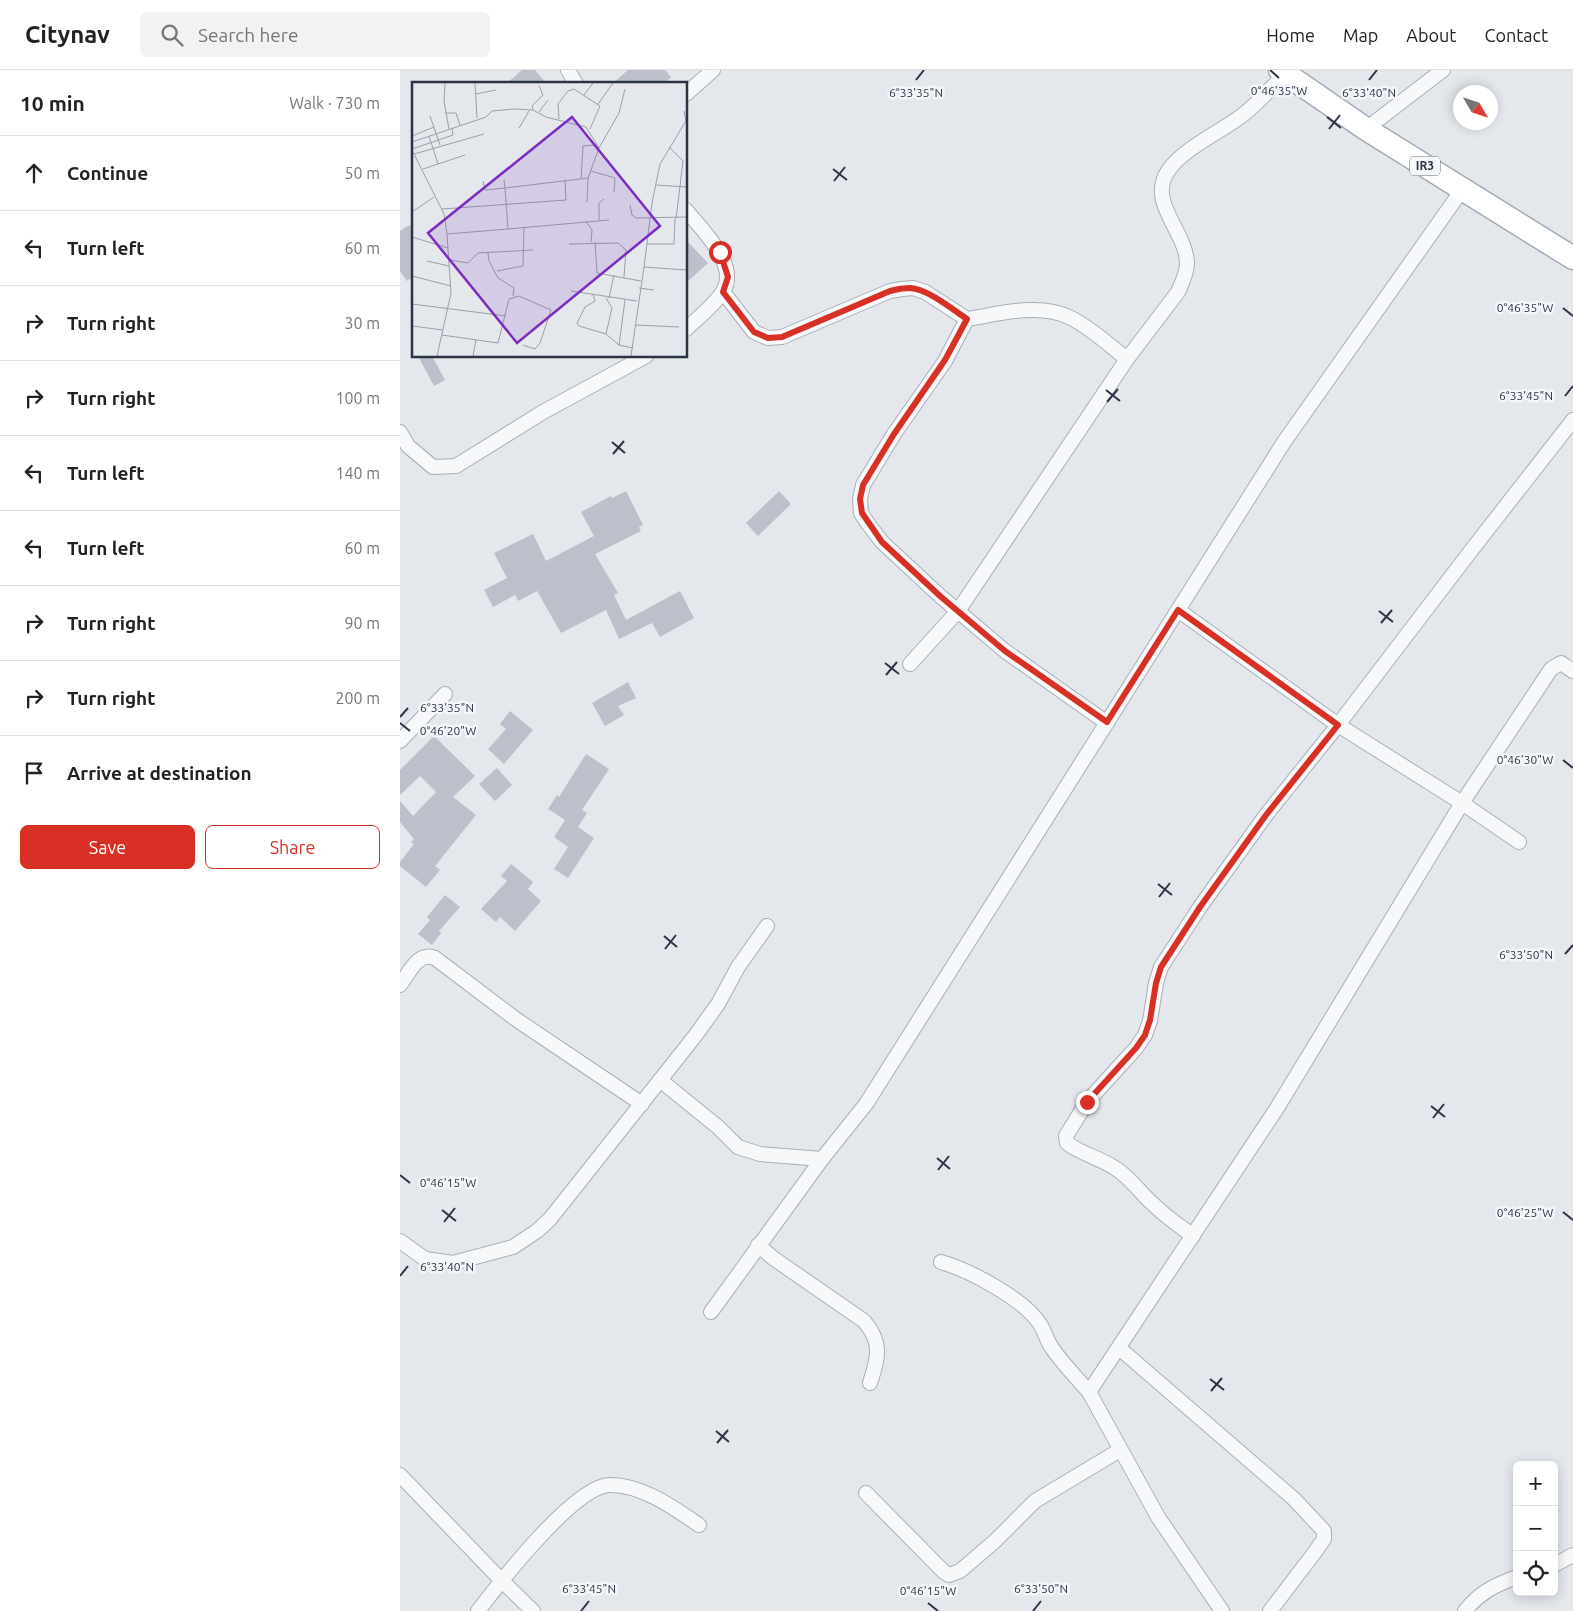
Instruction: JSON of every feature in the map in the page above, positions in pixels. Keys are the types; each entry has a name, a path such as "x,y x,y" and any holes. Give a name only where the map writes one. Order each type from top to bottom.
{"main road":[{"name":"IR3","path":"1282,72 1366,129 1573,258"}],"street":[{"path":"568,70 575,82"},
{"path":"688,92 713,70"},
{"path":"1366,129 1443,70"},
{"path":"910,664 958,611 1127,359 1178,292 1187,264 1184,247 1167,213 1161,196 1162,184 1168,170 1182,157 1245,114 1282,72"},
{"path":"711,1312 822,1159 866,1104 1284,442 1462,190"},
{"path":"688,212 720,252 728,277 723,292 688,328"},
{"path":"723,292 754,332 768,338 782,337 890,291 912,288 925,292 967,319 1017,311 1054,312 1070,317 1088,328 1127,359"},
{"path":"967,319 945,360 894,434 863,485 860,499 862,513 882,542 958,611 1005,651 1107,722"},
{"path":"400,432 408,446 433,467 456,466 543,412 642,358"},
{"path":"1193,1236 1153,1205 1116,1168 1096,1157 1073,1148 1067,1143 1066,1136 1087,1102 1136,1048 1145,1035 1161,967 1200,907 1266,815 1338,725 1573,420"},
{"path":"1178,610 1338,725 1462,803 1518,842"},
{"path":"1089,1392 1282,1100 1462,803 1551,669 1561,664 1573,671"},
{"path":"400,741 445,694"},
{"path":"400,1241 425,1259 453,1263 513,1247 537,1231 550,1219 620,1128 642,1104 718,1004 738,967 767,926"},
{"path":"400,985 413,966 422,957 429,955 517,1020 642,1104"},
{"path":"660,1080 718,1127 738,1147 760,1154 822,1159"},
{"path":"758,1245 773,1258 864,1321 874,1332 877,1344 877,1362 870,1383"},
{"path":"941,1262 976,1276 999,1290 1030,1313 1040,1324 1052,1348 1089,1392 1158,1517 1222,1611"},
{"path":"1119,1348 1294,1498 1324,1531 1324,1538 1316,1552 1270,1611"},
{"path":"866,1493 944,1572 949,1574 960,1571 995,1541 1035,1501 1120,1450"},
{"path":"400,1475 533,1611"},
{"path":"478,1611 501,1580 552,1525 596,1488 608,1485 622,1486 647,1494 674,1508 699,1525"},
{"path":"1558,1563 1573,1555"},
{"path":"1465,1611 1483,1592 1513,1578"}],"building":[{"path":"522,70 535,70 545,82 508,82"},
{"path":"628,70 665,70 671,77 666,82 614,82"},
{"path":"409,225 412,229 412,277 407,281 400,271 400,231"},
{"path":"688,242 708,263 688,281"},
{"path":"419,358 433,358 445,380 434,386"},
{"path":"626,491 643,525 639,527 641,531 595,554 618,593 614,595 626,620 680,591 694,618 660,637 652,623 619,639 606,610 561,633 537,591 518,601 515,595 493,607 484,590 507,578 494,553 533,534 546,561 594,536 581,512 611,496 612,498"},
{"path":"779,491 791,504 758,536 746,523"},
{"path":"628,682 636,698 618,706 624,715 605,726 592,703"},
{"path":"510,711 533,730 504,764 488,749 506,729 500,724"},
{"path":"434,736 475,776 453,797 476,815 435,866 440,870 426,887 400,866 400,862 414,844 411,842 414,839 400,822 400,801 413,816 436,792 420,776 400,795 400,770"},
{"path":"586,754 609,769 582,810 587,813 578,827 594,838 568,878 554,869 568,847 554,837 565,820 548,809 557,795 559,797"},
{"path":"497,768 512,785 495,801 479,784"},
{"path":"511,864 533,882 528,889 541,901 515,931 500,917 496,922 481,909 507,881 501,876"},
{"path":"445,895 460,907 439,931 441,933 432,945 418,934 430,920 427,917"}],"route":[{"path":"720,252 728,277 723,292 754,332 768,338 782,337 890,291 902,288 912,288 925,292 967,319 945,360 894,434 863,485 860,499 862,513 882,542 940,596 1005,651 1107,722 1178,610 1338,725 1266,815 1200,907 1161,967 1145,1035 1136,1048 1087,1102"}]}
